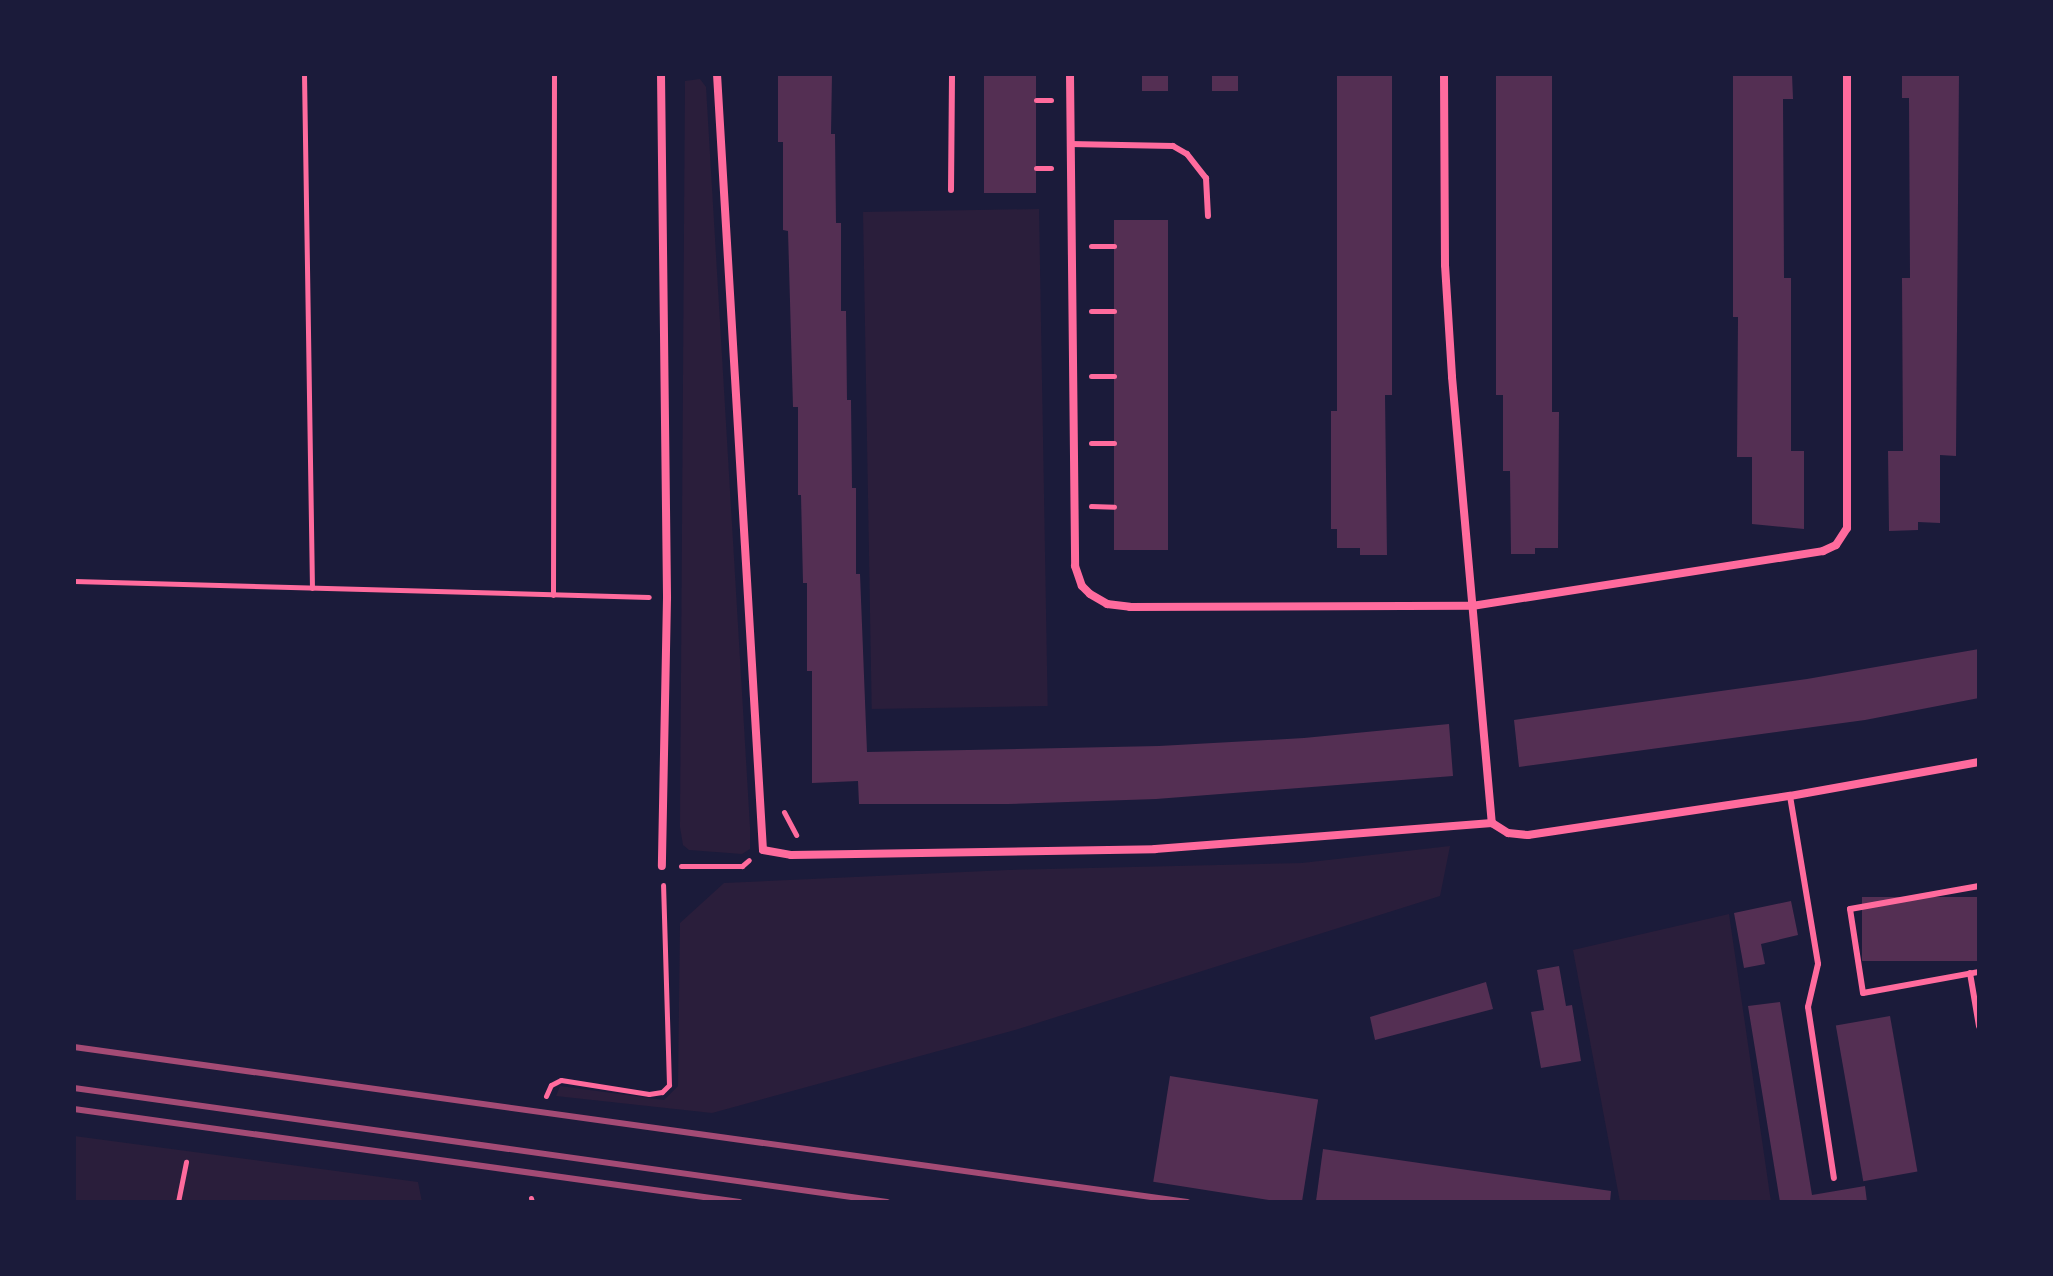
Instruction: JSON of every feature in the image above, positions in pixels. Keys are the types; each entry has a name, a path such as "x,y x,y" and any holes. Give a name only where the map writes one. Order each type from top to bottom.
{"street":[{"path":"661,74 667,598 662,866"},
{"path":"717,74 763,850 791,855 1155,849 1492,823 1508,833 1528,835 1790,796 1979,762"},
{"path":"1070,74 1074,556 1082,586 1098,600 1130,607 1472,606 1823,551 1843,539 1847,528 1847,74"},
{"path":"1444,74 1445,265 1459,489 1492,823"}],"lane":[{"path":"951,190 952,74"},
{"path":"1070,144 1173,146 1187,154 1206,178 1208,216"},
{"path":"1790,796 1818,964 1808,1007 1834,1178"},
{"path":"1979,886 1850,909 1863,993 1979,972"},
{"path":"1970,973 1979,1026"}],"path":[{"path":"304,74 312,588"},
{"path":"553,595 554,74"},
{"path":"74,581 667,598"},
{"path":"546,1096 551,1085 561,1080 649,1094 662,1092 669,1085 662,866 742,866 763,850"},
{"path":"178,1202 186,1162"}],"shaded area":[{"path":"700,79 706,87 750,827 750,849 742,854 689,850 683,845 680,827 685,81"},
{"path":"1039,209 1048,706 872,709 863,212"},
{"path":"1450,846 1440,896 1015,1030 712,1113 556,1096 560,1086 664,1100 678,1086 680,923 724,883 1008,870 1302,863"},
{"path":"1729,914 1771,1202 1620,1202 1573,950"},
{"path":"74,1136 418,1182 422,1202 74,1202"}],"building":[{"path":"778,74 832,74 831,134 835,134 836,223 841,223 841,311 846,311 847,400 851,400 852,488 856,488 856,574 860,574 867,752 1159,746 1304,738 1449,724 1453,776 1156,799 1008,804 859,804 858,781 812,783 812,671 807,671 807,583 803,583 801,495 798,495 798,407 793,407 788,231 783,230 783,142 778,142"},
{"path":"984,74 1036,74 1036,193 984,193"},
{"path":"1142,74 1168,74 1168,91 1142,91"},
{"path":"1212,74 1238,74 1238,91 1212,91"},
{"path":"1337,74 1392,74 1392,395 1385,395 1387,555 1360,555 1360,548 1337,548 1337,529 1331,529 1331,411 1337,411"},
{"path":"1496,74 1552,74 1552,412 1559,412 1558,548 1535,548 1535,554 1511,554 1510,471 1503,471 1503,395 1496,395"},
{"path":"1733,74 1792,74 1793,99 1783,99 1784,278 1791,278 1791,451 1804,451 1804,529 1752,524 1752,457 1737,457 1738,317 1733,317"},
{"path":"1902,74 1959,74 1956,456 1940,455 1940,523 1918,522 1918,530 1889,531 1888,451 1903,451 1902,278 1910,278 1909,98 1902,98"},
{"path":"1114,220 1168,220 1168,550 1114,550"},
{"path":"1979,649 1979,698 1865,720 1519,767 1514,720 1807,679"},
{"path":"1862,897 1979,897 1979,961 1862,961"},
{"path":"1791,901 1798,935 1761,944 1765,964 1744,968 1734,913"},
{"path":"1559,966 1566,1006 1572,1005 1581,1061 1541,1068 1531,1012 1544,1010 1537,970"},
{"path":"1486,982 1493,1009 1375,1040 1370,1017"},
{"path":"1780,1002 1812,1195 1865,1186 1867,1202 1780,1202 1748,1006"},
{"path":"1890,1016 1917,1172 1863,1181 1836,1026"},
{"path":"1170,1076 1318,1099 1302,1202 1282,1202 1153,1182"},
{"path":"1323,1149 1611,1191 1610,1202 1316,1201"}],"railway":[{"path":"74,1047 1187,1202"},
{"path":"74,1088 887,1202"},
{"path":"74,1109 740,1202"}]}
